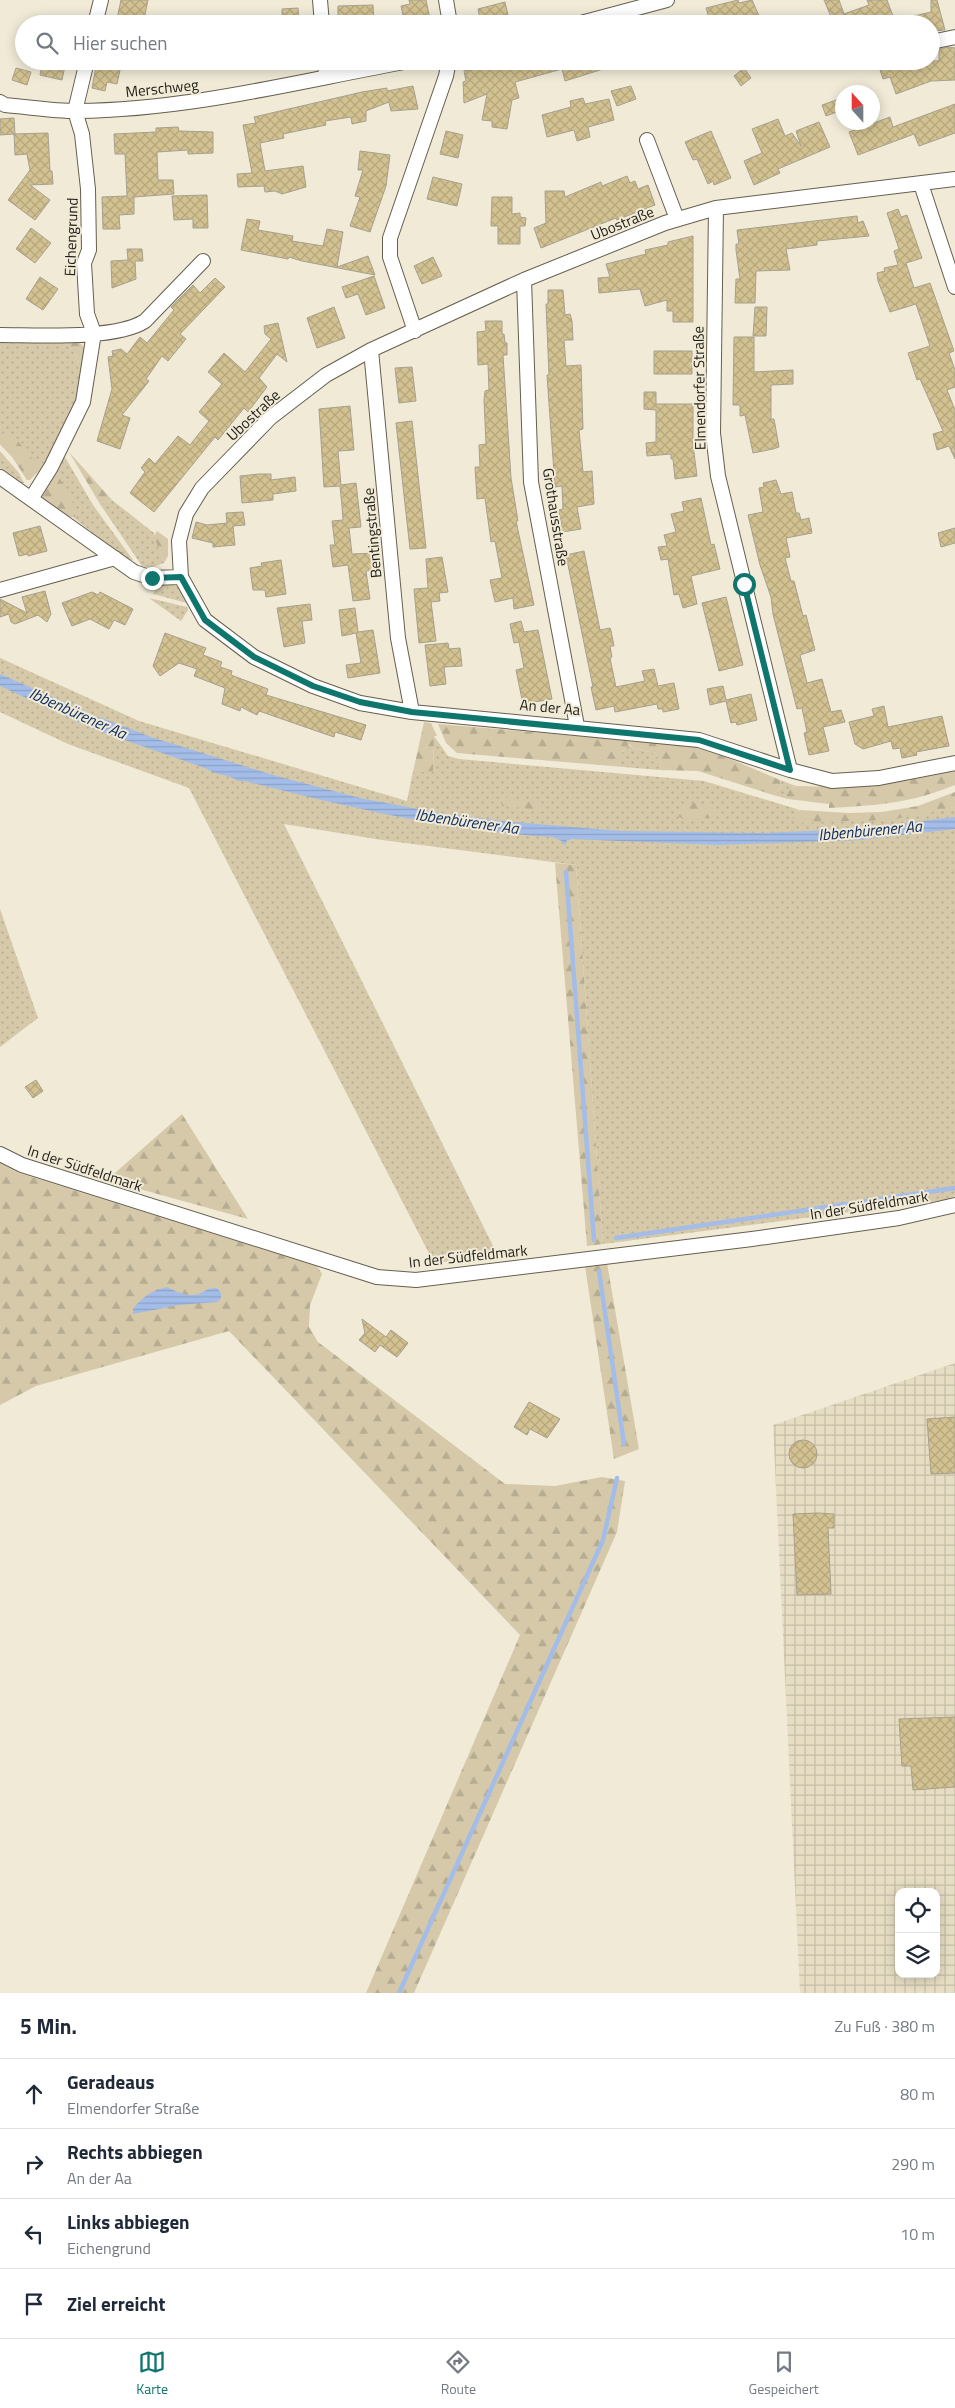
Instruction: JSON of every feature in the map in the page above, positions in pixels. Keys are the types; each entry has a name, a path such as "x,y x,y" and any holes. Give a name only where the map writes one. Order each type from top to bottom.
{"street":[{"path":"97,15 101,0"},
{"path":"320,0 321,15"},
{"path":"446,0 448,15"},
{"path":"611,15 667,0"},
{"path":"940,40 955,38"},
{"path":"76,111 85,70"},
{"path":"326,70 326,76"},
{"name":"Merschweg","path":"0,102 5,105 76,111 176,104 228,97 360,70"},
{"path":"415,331 390,257 390,238 447,70"},
{"name":"Eichengrund","path":"31,499 51,467 83,402 94,333 87,314 84,263 89,250 88,189 82,134 76,111"},
{"name":"Ubostraße","path":"647,140 677,219"},
{"name":"Ubostraße","path":"181,577 178,541 186,514 202,488 270,418 326,375 371,350 524,280 677,219 716,208 955,179"},
{"path":"921,184 955,287"},
{"name":"Elmendorfer Straße","path":"716,208 713,433 718,476 790,770"},
{"path":"0,335 94,333 135,327 145,321 204,261"},
{"name":"Grothausstraße","path":"524,280 531,482 577,726"},
{"name":"Bentingstraße","path":"371,350 398,638 412,712"},
{"path":"0,477 134,572 152,578 181,577"},
{"path":"0,590 115,558"},
{"name":"An der Aa","path":"181,577 205,620 254,657 313,686 360,702 412,712 577,726 699,740 790,770 832,781 879,778 955,763"},
{"name":"In der Südfeldmark","path":"0,1154 31,1168 377,1277 406,1279 762,1237 899,1218 955,1205"}],"shaded area":[{"path":"955,1363 955,1993 800,1993 773,1425"}],"green space":[{"path":"63,340 76,355 82,376 76,404 58,437 58,442 40,471 27,480 13,458 0,444 0,342"},
{"path":"63,340 80,343 85,348 82,376 76,355"},
{"path":"0,428 4,436 14,436 32,459 40,460 44,465 30,480 27,480 13,458 0,444"},
{"path":"0,451 19,473 24,483 18,483 0,468"},
{"path":"69,452 112,500 100,504"},
{"path":"65,457 93,505 133,560 129,561 74,518 56,471 62,458"},
{"path":"56,471 76,509 75,517 67,517 40,496"},
{"path":"112,500 154,533 164,563 150,568 142,566 100,504"},
{"path":"157,531 168,539 168,556 164,563 154,536"},
{"path":"158,584 174,585 180,589 187,603 153,594"},
{"path":"149,598 187,607 188,610 181,621"},
{"path":"0,658 139,721 407,801 413,771 433,772 434,736 448,756 459,759 704,781 800,810 796,811 892,819 955,807 955,1196 944,1200 603,1244 576,865 382,840 284,824 498,1256 434,1263 189,788 68,744 0,712"},
{"path":"424,722 431,723 437,736 434,736 433,772 413,772"},
{"path":"438,724 700,746 780,780 782,786 773,795 698,771 659,770 661,762 655,753 635,749 629,744 622,752 623,756 620,763 612,766 457,753 446,743"},
{"path":"628,744 635,749 655,753 661,762 659,770 612,766 620,763 622,753"},
{"path":"955,771 955,785 907,800 829,808 829,804 788,799 786,796 791,788 796,786 876,783"},
{"path":"780,780 796,786 791,788 786,796 788,799 773,795 782,786"},
{"path":"955,792 955,807 890,820 798,823 792,818 793,814 800,810 849,813 882,812 918,806"},
{"path":"508,797 541,804 542,810 502,806 501,802"},
{"path":"699,802 712,808 714,813 711,818 683,819 676,815 682,806"},
{"path":"555,863 576,865 603,1244 587,1246"},
{"path":"0,909 38,1018 0,1047"},
{"path":"182,1114 248,1219 107,1180"},
{"path":"0,1163 19,1173 317,1266 322,1274 310,1305 309,1327 318,1342 505,1484 555,1486 602,1477 625,1481 617,1532 414,1993 366,1993 520,1635 229,1331 36,1386 0,1405"},
{"path":"607,1263 639,1449 614,1459 585,1266"}],"water":[{"name":"Ibbenbürener Aa","path":"0,674 84,711 97,719 99,717 154,738 273,775 360,798 439,813 502,821 620,831 759,833 858,829 955,817 955,829 859,840 718,845 572,839 567,840 565,846 562,841 552,837 435,824 359,809 245,781 238,781 96,730 0,686"},
{"path":"167,1287 180,1293 191,1295 217,1288 221,1293 221,1298 217,1302 179,1305 133,1314 133,1309 144,1297 156,1290"}],"building":[{"path":"121,0 148,0 145,15 118,15"},
{"path":"409,0 426,0 429,15 403,15 401,6 410,4"},
{"path":"738,0 739,3 752,0 759,15 708,15 706,8"},
{"path":"824,0 839,0 844,14 869,5 867,0 887,0 893,15 830,15"},
{"path":"931,0 937,0 945,30 940,30 940,15 918,15 931,12"},
{"path":"505,2 508,15 479,15 478,9"},
{"path":"373,5 374,15 338,15 338,6"},
{"path":"298,8 298,15 282,15 282,9"},
{"path":"955,48 955,80 931,81 896,94 890,77 883,79 880,70 940,70 940,49"},
{"path":"15,70 31,72 27,85 12,80"},
{"path":"41,70 64,70 62,80 40,75"},
{"path":"95,70 120,70 117,84 107,82 105,91 92,88"},
{"path":"558,70 515,82 519,98 512,100 507,129 492,127 492,121 482,120 487,94 464,103 463,82 466,81 464,71"},
{"path":"562,70 600,70 565,81"},
{"path":"742,70 745,70 751,78 741,86 734,76"},
{"path":"413,86 418,109 391,111 389,102 366,111 366,121 352,124 351,117 325,121 326,125 283,134 284,138 260,143 265,171 303,166 306,187 282,194 275,191 265,192 264,186 238,187 237,174 252,173 243,125 256,123 254,117 362,92 387,88 387,91"},
{"path":"631,86 636,99 617,106 611,91"},
{"path":"583,98 585,104 609,99 614,120 588,127 590,137 577,141 574,130 547,137 542,115 571,107 570,101"},
{"path":"835,100 835,113 826,116 822,105"},
{"path":"955,104 955,133 919,146 914,134 858,155 849,132 854,130 880,130 880,121 890,117 893,127"},
{"path":"14,118 15,134 48,133 50,171 52,171 53,184 30,185 50,200 35,220 8,200 30,170 27,154 15,155 14,134 0,135 0,119"},
{"path":"778,119 785,136 792,133 801,146 796,131 819,122 830,147 778,169 780,173 754,185 744,161 762,153 752,129"},
{"path":"178,127 179,131 213,132 213,153 188,154 188,150 157,152 158,180 173,180 174,194 134,197 134,214 119,215 120,229 103,229 102,197 127,196 125,154 115,154 114,134 156,132 156,128"},
{"path":"446,131 463,135 458,158 440,154"},
{"path":"711,131 731,178 714,185 713,181 708,184 697,159 693,160 685,142"},
{"path":"360,151 390,155 386,186 370,232 350,226 360,197 355,196 363,170 358,170"},
{"path":"627,176 630,183 635,181 638,189 648,185 655,205 617,220 616,218 541,248 534,228 546,223 545,191 564,191 565,197 601,182 602,186"},
{"path":"433,177 462,184 457,206 427,199"},
{"path":"207,195 208,228 193,228 193,219 174,220 172,196"},
{"path":"492,197 512,197 512,214 520,213 520,217 526,218 525,226 520,226 520,244 498,244 498,226 491,226"},
{"path":"898,209 901,217 907,215 922,258 906,263 914,288 930,283 954,351 949,353 955,370 955,387 947,390 955,410 955,459 949,446 937,450 933,434 943,431 920,379 917,380 908,353 930,346 916,304 890,312 878,281 877,273 885,271 884,268 898,265 894,251 899,249 887,213"},
{"path":"857,216 858,223 863,221 869,236 817,241 817,245 786,249 790,270 756,271 755,303 735,303 736,279 740,279 736,250 736,244 739,244 737,230"},
{"path":"247,219 260,221 258,230 293,236 292,241 323,246 327,229 343,232 337,267 368,256 375,275 289,257 288,259 241,250"},
{"path":"31,228 51,243 35,263 16,249"},
{"path":"693,236 693,322 673,322 673,311 667,311 667,300 645,306 640,289 599,293 598,278 610,277 606,264 646,254 645,250 668,245 668,242"},
{"path":"127,249 142,249 143,261 135,261 136,279 112,288 111,261 128,260"},
{"path":"433,257 442,276 422,284 414,266"},
{"path":"374,276 385,308 366,315 358,294 346,298 342,287"},
{"path":"40,277 58,289 43,310 26,299"},
{"path":"215,278 225,287 180,334 186,339 168,361 162,356 146,379 149,381 122,415 130,418 120,449 97,441 112,389 108,357 113,356 112,351 121,349 127,354 140,337 147,343 174,310 171,307 193,285 200,293"},
{"path":"548,290 563,290 565,315 570,314 572,321 573,340 564,340 566,366 581,365 583,429 579,430 583,472 592,471 594,504 577,507 581,529 562,532 559,510 563,509 562,486 555,487 547,375 549,375 546,304 548,304"},
{"path":"334,307 345,338 317,348 307,318"},
{"path":"755,307 767,307 766,336 753,336"},
{"path":"485,321 502,321 502,334 504,334 505,343 507,343 507,355 503,355 511,478 518,521 516,521 534,605 514,609 513,598 495,602 490,580 502,578 495,541 491,542 485,498 477,499 475,467 480,467 479,445 486,444 484,400 485,391 489,390 488,364 478,365 477,332 486,331"},
{"path":"278,323 287,362 277,354 259,378 267,387 248,412 244,408 218,440 215,437 154,512 130,493 145,472 141,468 149,458 155,464 178,436 190,445 209,421 199,412 222,384 208,372 224,353 245,372 271,339 265,334 264,326"},
{"path":"734,337 754,337 754,372 793,370 793,384 771,385 771,419 774,419 779,447 753,453 745,415 740,416 740,405 733,405"},
{"path":"654,351 692,351 692,374 654,374"},
{"path":"412,367 416,401 399,403 395,368"},
{"path":"644,392 656,392 656,404 693,404 693,445 697,476 675,479 671,454 647,456 646,443 656,442 656,410 644,409"},
{"path":"350,406 354,450 338,451 341,485 356,483 361,527 349,528 352,554 376,553 379,569 366,571 370,599 353,601 348,565 333,567 330,545 335,545 332,521 343,520 342,506 340,486 324,487 319,409"},
{"path":"412,421 426,548 410,549 396,423"},
{"path":"271,474 271,480 295,477 296,491 273,494 273,500 242,503 240,476"},
{"path":"776,480 781,494 792,492 796,513 799,513 801,520 809,518 812,533 786,538 790,557 785,558 791,581 794,581 803,616 806,615 815,650 800,655 807,683 822,679 831,712 841,710 845,722 823,727 829,751 809,755 804,733 807,732 802,708 797,709 773,614 771,597 760,565 748,515 763,512 759,488 764,487 763,483"},
{"path":"701,498 711,545 714,544 720,569 691,576 697,604 683,608 679,594 674,595 668,559 661,560 658,547 667,546 664,535 676,532 671,514 684,511 682,502"},
{"path":"243,512 245,525 233,526 235,545 213,547 213,543 192,538 196,522 207,525 227,523 226,513"},
{"path":"40,526 47,551 28,556 28,554 19,556 13,533"},
{"path":"955,528 955,543 941,547 938,533"},
{"path":"584,551 600,630 610,628 611,631 614,646 610,646 612,657 610,658 616,687 645,681 642,671 654,669 658,686 674,683 679,709 663,712 663,709 658,709 657,704 615,712 614,706 596,710 566,555"},
{"path":"442,557 448,592 439,593 440,601 431,602 436,641 419,643 414,589 428,588 426,559"},
{"path":"281,560 286,594 266,597 265,590 253,590 250,568 262,566 261,563"},
{"path":"45,591 51,614 47,622 38,615 15,624 11,622 9,614 0,617 0,599 27,613 22,597"},
{"path":"92,592 98,595 100,592 133,609 125,625 114,620 109,629 90,619 72,626 62,603"},
{"path":"726,597 743,665 719,671 702,603"},
{"path":"310,604 312,620 302,621 305,643 284,647 277,608"},
{"path":"355,608 358,632 373,630 380,673 348,678 346,665 361,663 356,633 342,636 339,610"},
{"path":"521,621 524,632 538,630 552,699 523,704 516,670 524,668 519,642 514,643 510,624"},
{"path":"165,633 206,648 203,655 222,662 220,667 232,671 231,675 268,689 266,695 366,725 361,740 335,732 334,737 259,711 257,715 241,707 240,711 222,704 225,688 194,676 197,669 179,663 160,676 153,666"},
{"path":"448,643 449,649 460,648 462,666 444,667 446,684 430,686 425,645"},
{"path":"723,686 726,700 751,694 757,720 737,725 736,722 731,723 726,701 710,705 707,689"},
{"path":"884,706 888,727 942,716 949,746 916,752 917,755 902,758 900,748 893,749 891,741 863,749 855,744 849,722 874,716 872,709"},
{"path":"36,1080 43,1091 33,1098 25,1087"},
{"path":"362,1319 386,1337 391,1330 408,1343 397,1357 380,1345 375,1352 359,1340 365,1333"},
{"path":"529,1402 560,1419 547,1438 530,1429 527,1435 514,1427"},
{"path":"955,1417 955,1473 931,1474 927,1419"},
{"path":"803,1440 813,1444 817,1454 813,1464 803,1468 793,1464 789,1454 793,1444"},
{"path":"793,1514 834,1514 834,1528 828,1528 831,1594 797,1595"},
{"path":"955,1717 955,1787 913,1790 911,1766 902,1766 899,1719"}],"waterway":[{"path":"566,872 594,1240"},
{"path":"616,1238 955,1188"},
{"path":"599,1271 624,1444"},
{"path":"399,1993 603,1540 617,1478"}],"route":[{"path":"152,578 181,577 205,620 254,657 313,686 360,702 412,712 577,726 699,740 790,770 744,584"}]}
